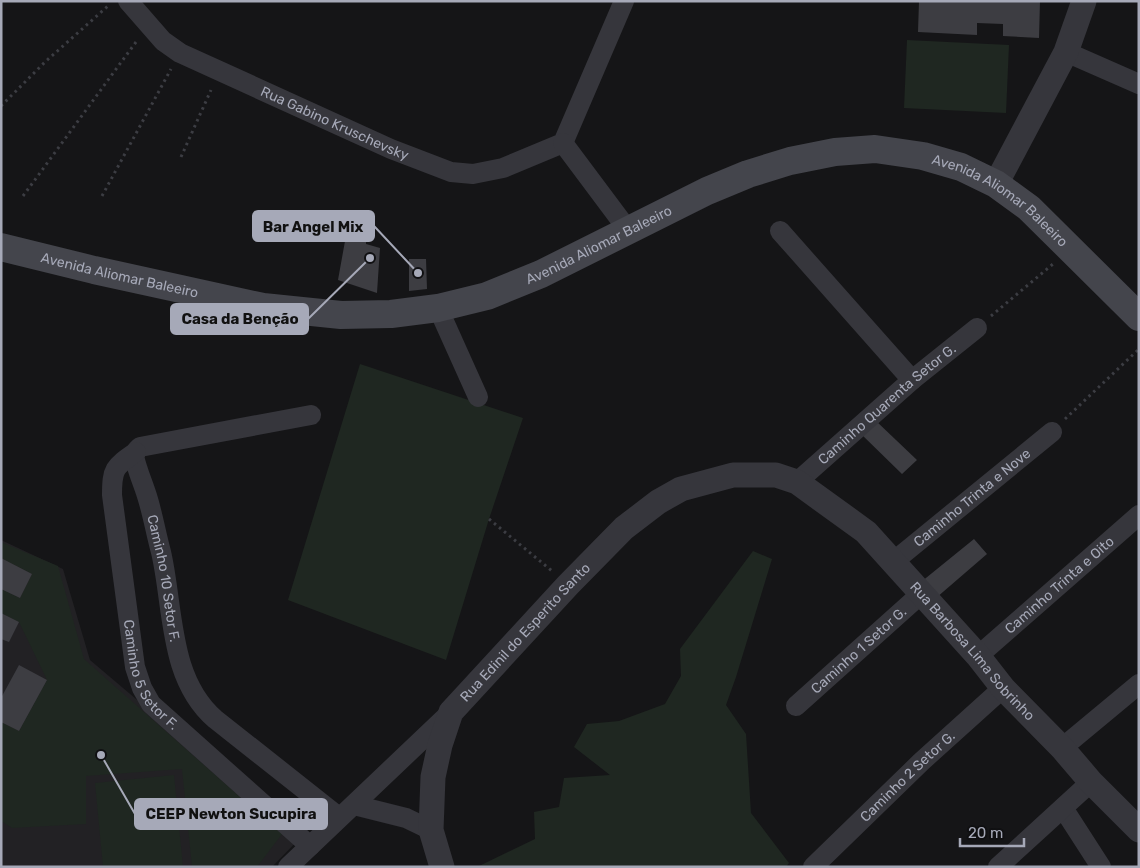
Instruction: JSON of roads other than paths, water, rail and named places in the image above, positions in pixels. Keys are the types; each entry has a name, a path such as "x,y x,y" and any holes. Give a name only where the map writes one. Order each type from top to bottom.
{"main road":[{"name":"Avenida Aliomar Baleeiro","path":"1,247 263,307 341,315 391,314 438,308 487,296 541,274 707,191 748,174 790,161 835,152 875,148 923,156 961,167 996,184 1029,208 1139,317"}],"street":[{"name":"Rua Gabino Kruschevsky","path":"128,1 163,41 180,53 391,148 451,172 473,174 503,168 562,143"},
{"path":"624,1 562,143 628,230"},
{"path":"996,184 1066,52 1084,1"},
{"path":"1066,52 1139,84"},
{"path":"780,231 912,380"},
{"path":"438,308 478,397"},
{"name":"Caminho Quarenta Setor G.","path":"797,482 912,380 977,328"},
{"path":"136,452 140,447 311,415"},
{"name":"Caminho Trinta e Nove","path":"893,562 1052,432"},
{"name":"Caminho 10 Setor F.","path":"136,452 134,456 135,462 148,498 163,560 175,640 185,678 193,694 203,709 215,719 347,811"},
{"name":"Caminho 5 Setor F.","path":"136,452 116,467 112,474 112,494 135,667 142,688 151,704 310,846"},
{"name":"Rua Edinil do Esperito Santo","path":"288,867 451,712 568,585 624,528 658,502 681,489 733,475 776,475 797,482"},
{"name":"Rua Barbosa Lima Sobrinho","path":"797,482 866,532 978,656 1003,688 1139,830"},
{"name":"Caminho Trinta e Oito","path":"978,656 1139,515"},
{"name":"Caminho 1 Setor G.","path":"796,706 921,594"},
{"path":"1062,748 1139,684"},
{"name":"Caminho 2 Setor G.","path":"813,867 921,762 1003,688"},
{"path":"442,867 431,830 434,777 440,746 451,712"},
{"path":"998,867 1091,782"},
{"path":"1063,808 1101,867"},
{"path":"347,811 406,818 431,830"}],"place":[{"name":"Casa da Benção","path":"370,258"},
{"name":"Bar Angel Mix","path":"418,273"},
{"name":"CEEP Newton Sucupira","path":"101,755"}]}
